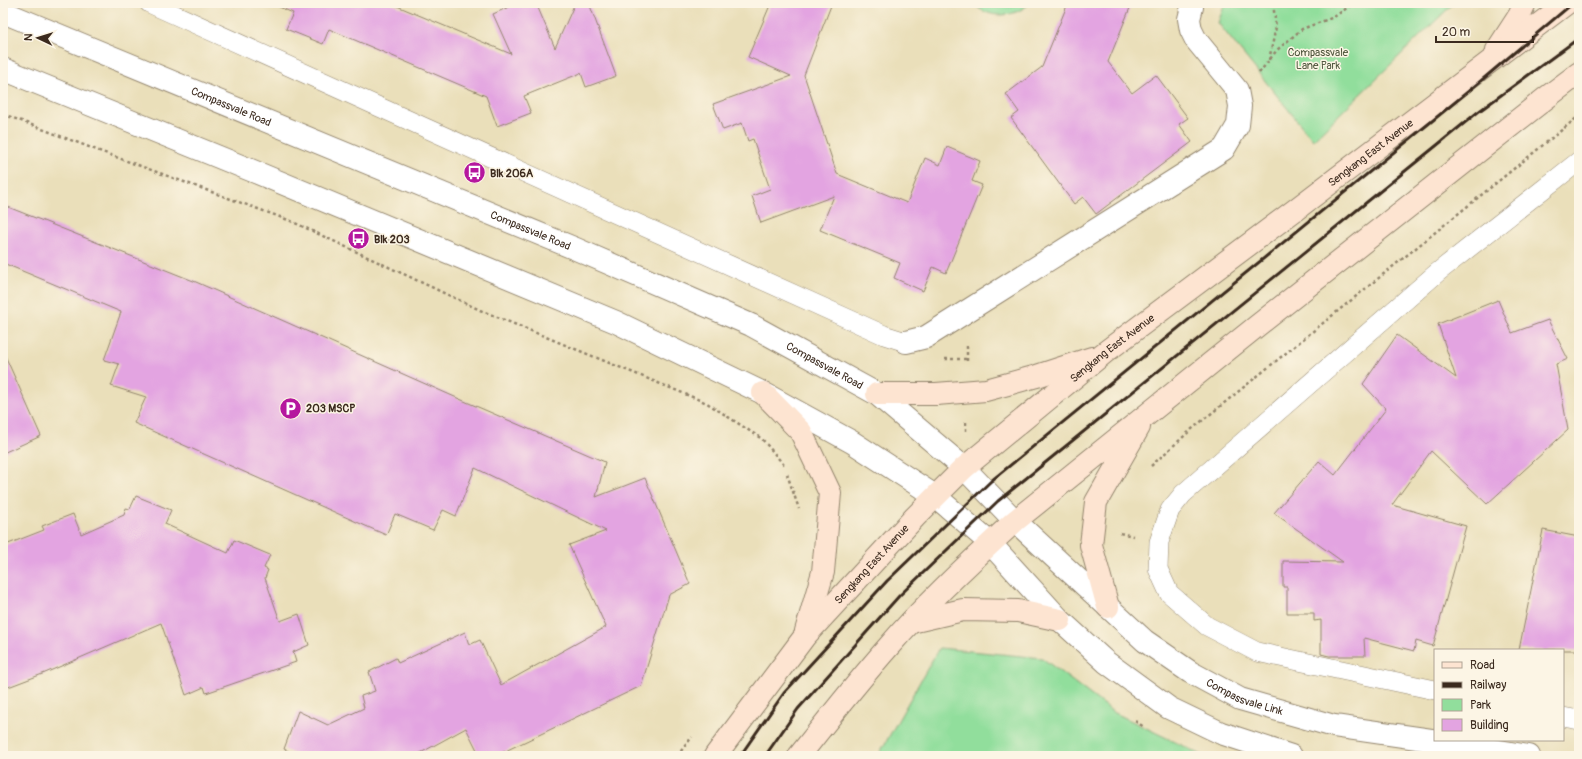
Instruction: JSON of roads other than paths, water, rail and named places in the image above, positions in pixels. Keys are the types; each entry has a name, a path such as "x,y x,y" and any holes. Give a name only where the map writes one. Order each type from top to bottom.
{"main road":[{"path":"1489,63 1519,16 1525,3"},
{"name":"Sengkang East Avenue","path":"715,756 805,636 935,496 964,468 1104,353 1568,3"},
{"path":"799,756 850,691 910,622 990,543 1015,521 1288,302 1579,73"},
{"path":"877,394 936,394 986,390 1037,376 1104,353"},
{"path":"763,393 801,432 830,493 823,572 805,636"},
{"path":"1108,607 1091,545 1096,502 1144,417"},
{"path":"910,622 963,610 1018,611 1060,620"}],"street":[{"path":"906,342 926,336 1224,149 1238,125 1240,106 1237,90 1196,40 1191,30 1189,19 1192,7"},
{"name":"Compassvale Road","path":"3,12 576,249 750,325 877,394 964,468 1015,521"},
{"path":"3,69 616,322 763,393 852,442 935,496 990,543 1060,620 1106,662 1169,708 1221,733 1291,756"},
{"name":"Compassvale Link","path":"1015,521 1145,641 1183,668 1240,699 1334,726 1434,740"},
{"name":"Compassvale Link","path":"1438,741 1530,756"}],"lane":[{"path":"149,3 877,332 906,342"},
{"path":"1434,690 1257,652 1207,626 1170,593 1158,569 1158,542 1170,510 1183,494 1438,272 1579,161"},
{"path":"1564,717 1579,720"}],"railway":[{"path":"740,756 784,693 887,581 991,481 1470,90 1573,3"},
{"path":"765,756 798,709 899,596 998,501 1478,112 1579,38"}],"place":[{"name":"Blk 206A","path":"474,173"},
{"name":"Blk 203","path":"359,239"},
{"name":"203 MSCP","path":"291,408"}],"park label":[{"name":"Compassvale Lane Park","path":"1318,58"}]}
